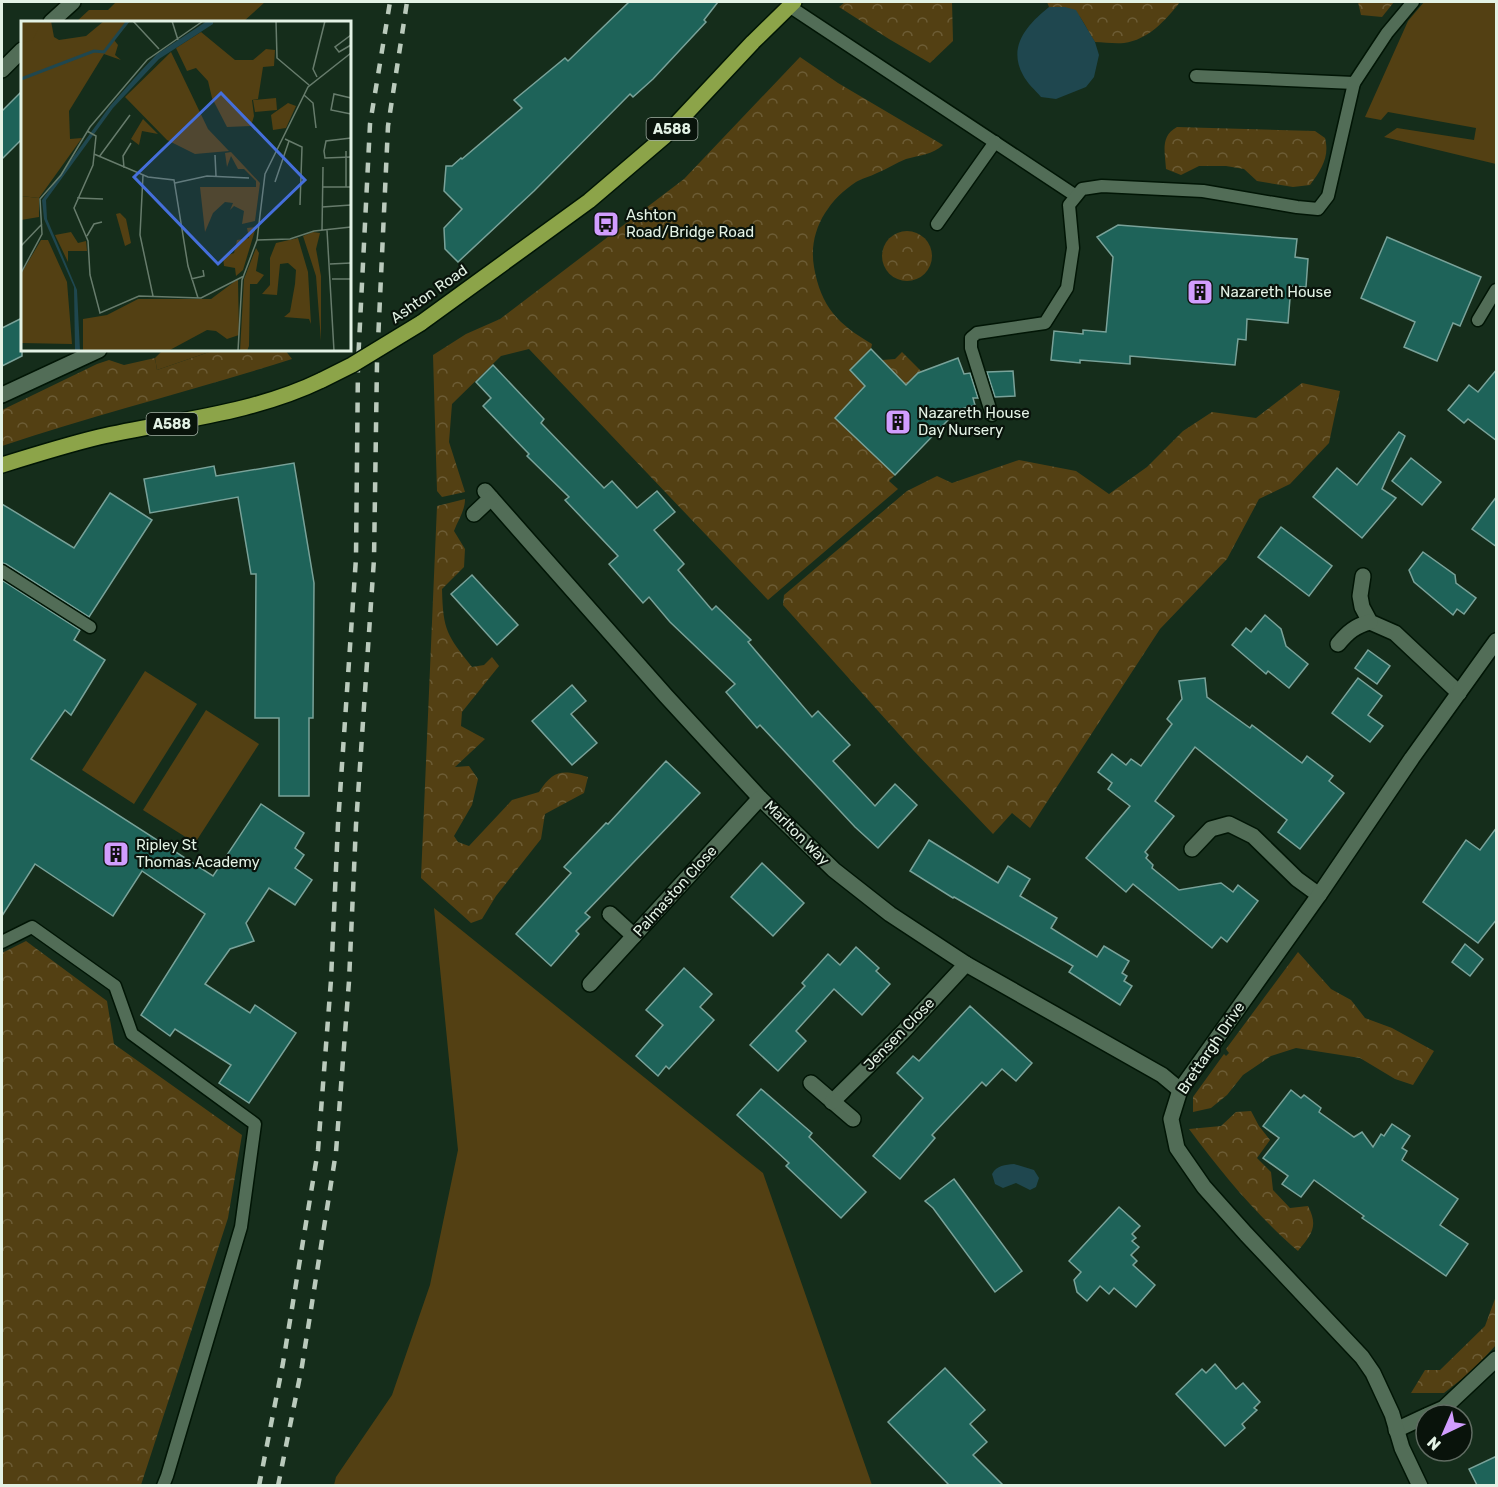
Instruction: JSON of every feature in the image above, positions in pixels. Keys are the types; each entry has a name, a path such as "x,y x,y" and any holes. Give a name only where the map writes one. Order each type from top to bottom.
{"main road":[{"name":"Ashton Road","path":"2,465 100,437 276,399 352,365 421,322 589,201 664,137 791,4"}],"street":[{"path":"52,21 74,2"},
{"path":"2,70 21,51"},
{"path":"2,395 97,351"},
{"name":"Marlton Way","path":"474,514 488,494 666,696 760,798 834,870 890,914 966,964 1162,1075 1180,1090"},
{"path":"1363,576 1360,596 1362,608 1370,622 1395,633 1459,693"},
{"path":"1338,644 1357,625 1370,622"},
{"name":"Brettargh Drive","path":"1420,1485 1402,1448 1392,1414 1373,1373 1362,1357 1204,1186 1177,1148 1171,1119 1180,1090 1319,895 1412,758 1497,641"},
{"name":"Palmaston Close","path":"590,984 760,798"},
{"path":"1192,849 1211,829 1229,824 1253,836 1297,879 1319,895"},
{"path":"610,914 634,936"},
{"name":"Jensen Close","path":"832,1102 903,1032 966,964"},
{"path":"811,1083 853,1119"},
{"path":"1449,1403 1497,1359"},
{"path":"1396,1430 1414,1421"}],"lane":[{"path":"992,415 971,348 971,338 977,333 1045,323 1066,288 1073,248 1069,205 1082,189 1102,186 1203,191 1297,207 1318,208 1328,196 1354,83 1387,33 1413,2"},
{"path":"791,4 1076,196"},
{"path":"1196,76 1354,83"},
{"path":"938,224 994,142"},
{"path":"1478,320 1497,290"},
{"path":"2,571 90,627"},
{"path":"2,942 32,927 115,986 132,1034 255,1124 241,1227 163,1485"}],"green space":[{"path":"116,2 265,2 244,21 77,21 89,10 108,10"},
{"path":"845,2 952,2 953,41 930,63 839,7"},
{"path":"1047,2 1180,2 1149,33 1133,41 1117,43 1095,42 1078,15 1060,7 1049,7"},
{"path":"1358,2 1394,2 1382,17 1361,15"},
{"path":"1424,2 1496,2 1496,164 1384,137 1397,128 1474,140 1476,128 1388,112 1381,120 1365,117 1408,21"},
{"path":"800,57 838,83 943,145 930,153 906,159 856,182 836,198 828,208 814,242 814,267 826,304 850,329 872,344 871,349 850,371 861,381 882,360 895,359 902,352 921,371 879,413 859,393 835,418 895,475 889,481 898,489 768,600 529,349 501,356 452,404 449,442 465,492 442,497 437,491 433,355 466,334 500,319 684,179"},
{"path":"1177,127 1315,131 1325,138 1325,157 1321,169 1310,185 1293,187 1257,181 1244,169 1226,166 1199,166 1181,175 1166,169 1165,157 1168,135"},
{"path":"907,231 925,238 932,256 925,274 907,281 889,274 882,256 889,238"},
{"path":"162,351 212,351 157,370 155,358"},
{"path":"212,351 286,351 292,359 2,446 2,410 109,360 124,365 155,358 157,370"},
{"path":"1302,383 1340,391 1329,443 1290,484 1259,499 1227,559 1160,629 1030,828 1012,813 993,834 914,751 783,605 784,595 907,491 937,476 952,483 1019,460 1076,471 1109,494 1147,467 1183,431 1212,412 1256,418"},
{"path":"465,499 463,511 454,531 465,549 464,567 442,589 445,624 457,647 472,667 484,665 492,657 499,666 462,712 461,726 485,739 455,767 469,766 478,779 472,805 454,836 458,842 469,846 512,800 539,792 544,784 555,775 572,773 588,777 584,793 545,814 541,839 496,896 482,919 471,923 421,878 437,506"},
{"path":"145,671 197,704 134,804 82,770"},
{"path":"206,710 259,744 195,843 143,810"},
{"path":"434,908 763,1173 872,1485 334,1485 336,1477 392,1395 430,1285 458,1150"},
{"path":"26,941 107,1001 114,1044 242,1135 228,1218 141,1485 2,1485 2,953"},
{"path":"1298,952 1331,989 1351,1000 1365,1018 1392,1028 1434,1051 1413,1085 1395,1079 1360,1058 1296,1048 1271,1056 1243,1075 1227,1095 1211,1108 1193,1112 1193,1097 1224,1054 1226,1056 1229,1053 1226,1049"},
{"path":"1251,1111 1270,1140 1257,1158 1271,1172 1273,1190 1290,1208 1308,1206 1311,1213 1312,1230 1298,1251 1240,1193 1189,1129 1221,1126 1236,1112"},
{"path":"1496,1296 1496,1345 1472,1371 1444,1393 1411,1393 1425,1370 1440,1370 1485,1326"}],"water":[{"path":"1049,7 1076,10 1095,42 1099,55 1094,77 1086,87 1056,99 1041,97 1031,86 1023,75 1017,55 1022,36 1027,28"},
{"path":"1014,1164 1034,1170 1039,1178 1036,1187 1030,1190 1016,1183 1003,1188 995,1184 992,1174 994,1171 1002,1166"}],"building":[{"path":"629,2 718,2 704,20 706,22 653,79 633,97 630,94 534,191 458,262 445,249 444,228 462,209 444,191 446,166 452,166 462,159 522,108 514,100 565,58 568,61"},
{"path":"21,92 21,140 2,159 2,111"},
{"name":"Nazareth House","path":"1118,225 1297,239 1295,257 1308,259 1306,287 1291,286 1288,323 1247,319 1246,340 1238,339 1235,365 1130,356 1130,364 1051,360 1054,331 1083,334 1083,330 1106,332 1113,257 1097,237"},
{"path":"1387,237 1481,277 1460,326 1453,323 1437,361 1404,347 1415,322 1361,298"},
{"path":"21,318 22,356 2,366 2,328"},
{"name":"Nazareth House Day Nursery","path":"871,349 906,385 918,373 958,358 964,374 970,373 978,398 973,398 975,405 948,413 951,417 895,475 835,418 865,386 850,370"},
{"path":"493,365 544,419 541,423 604,488 612,481 637,508 657,491 675,512 654,530 684,564 678,570 712,610 716,606 751,640 748,642 812,717 818,711 850,745 833,761 875,806 895,784 917,805 878,848 855,827 760,725 757,728 726,692 735,684 670,622 649,597 643,603 609,564 618,556 565,500 569,497 527,456 529,454 483,406 491,398 476,382"},
{"path":"1497,369 1497,441 1468,419 1464,423 1448,410 1469,385 1478,392"},
{"path":"1013,371 1015,396 995,397 987,372"},
{"path":"1399,432 1405,436 1382,489 1396,498 1362,538 1313,497 1337,468 1357,485"},
{"path":"1411,458 1441,482 1422,505 1392,481"},
{"path":"294,463 314,583 313,718 309,718 309,796 279,796 279,718 255,718 256,574 251,574 238,497 150,513 144,479 214,466 216,476"},
{"path":"110,493 152,520 89,617 2,563 2,504 74,548"},
{"path":"1497,496 1497,547 1472,529"},
{"path":"1281,527 1332,566 1309,596 1258,557"},
{"path":"1423,552 1455,575 1456,583 1476,598 1464,614 1457,609 1453,615 1414,582 1409,570"},
{"path":"472,575 518,625 497,645 451,594"},
{"name":"Ripley St Thomas Academy","path":"2,580 80,630 74,640 105,660 71,715 65,710 31,759 213,876 261,804 304,833 295,848 304,855 295,868 312,880 295,905 269,888 246,923 254,941 230,949 205,984 250,1013 255,1005 296,1033 249,1103 219,1083 231,1065 175,1029 170,1036 141,1015 205,914 142,871 113,916 35,864 2,916"},
{"path":"1265,615 1281,629 1286,646 1308,664 1289,688 1268,671 1266,674 1232,645 1246,628 1251,632"},
{"path":"1368,650 1390,666 1377,684 1355,668"},
{"path":"1205,678 1207,697 1250,728 1252,725 1302,763 1307,756 1333,776 1329,781 1344,793 1300,849 1278,832 1287,820 1195,747 1155,801 1174,816 1145,852 1148,855 1146,858 1153,865 1152,868 1179,890 1221,883 1233,892 1238,885 1258,901 1227,942 1221,937 1212,948 1133,884 1126,892 1086,858 1130,806 1108,789 1112,783 1098,772 1112,754 1126,765 1131,759 1141,766 1172,724 1167,719 1182,699 1179,681"},
{"path":"1358,678 1382,696 1368,715 1383,726 1370,742 1332,713"},
{"path":"572,685 586,701 571,714 597,743 572,765 532,721"},
{"path":"666,761 700,793 585,913 590,917 576,931 579,934 551,966 516,934 571,873 564,867 606,823 608,824"},
{"path":"1497,827 1497,919 1478,943 1423,902 1466,840 1480,850"},
{"path":"929,840 998,883 1008,866 1030,879 1020,896 1057,918 1051,928 1097,957 1104,946 1129,961 1122,973 1127,976 1124,981 1132,986 1120,1005 1069,972 1073,966 910,871"},
{"path":"762,863 804,903 773,936 731,897"},
{"path":"1465,944 1483,959 1470,976 1452,962"},
{"path":"856,947 879,968 876,971 890,984 862,1015 834,989 796,1031 806,1041 778,1071 750,1045 805,986 802,983 828,954 840,965"},
{"path":"684,968 712,994 700,1007 714,1020 669,1069 666,1066 658,1076 636,1056 663,1025 646,1010"},
{"path":"970,1006 1032,1063 1016,1081 1002,1069 986,1086 982,1082 932,1135 935,1138 900,1179 873,1156 923,1098 897,1073 913,1056 919,1061"},
{"path":"761,1089 812,1133 809,1137 866,1192 841,1218 786,1166 789,1163 737,1115"},
{"path":"1291,1090 1301,1098 1304,1095 1321,1108 1319,1112 1354,1137 1362,1132 1373,1147 1381,1134 1384,1136 1392,1124 1410,1136 1402,1148 1407,1151 1402,1160 1458,1199 1440,1225 1468,1244 1446,1276 1362,1218 1364,1216 1314,1180 1301,1197 1282,1184 1288,1176 1263,1158 1279,1138 1263,1126"},
{"path":"954,1179 1022,1271 995,1292 933,1208 925,1201"},
{"path":"1119,1207 1140,1226 1132,1234 1136,1238 1132,1241 1139,1247 1131,1255 1137,1261 1133,1265 1155,1285 1136,1307 1114,1288 1109,1294 1100,1286 1087,1301 1077,1292 1074,1280 1081,1272 1069,1261"},
{"path":"1215,1364 1236,1389 1243,1383 1260,1402 1254,1408 1257,1410 1242,1424 1245,1428 1225,1446 1176,1394 1202,1369 1206,1373"},
{"path":"945,1368 985,1410 970,1424 987,1442 973,1455 1003,1485 949,1485 888,1422"},
{"path":"1497,1456 1497,1485 1477,1485 1469,1469"}],"railway":[{"path":"259,1486 283,1363 318,1150 331,980 338,824 356,558 358,363 370,124 390,2"},
{"path":"278,1486 302,1366 336,1152 349,981 356,825 374,559 377,363 388,126 407,2"}],"place":[{"name":"Ashton Road/Bridge Road","path":"606,224"},
{"name":"Nazareth House","path":"1200,292"},
{"name":"Nazareth House Day Nursery","path":"898,422"},
{"name":"Ripley St Thomas Academy","path":"116,854"}]}
